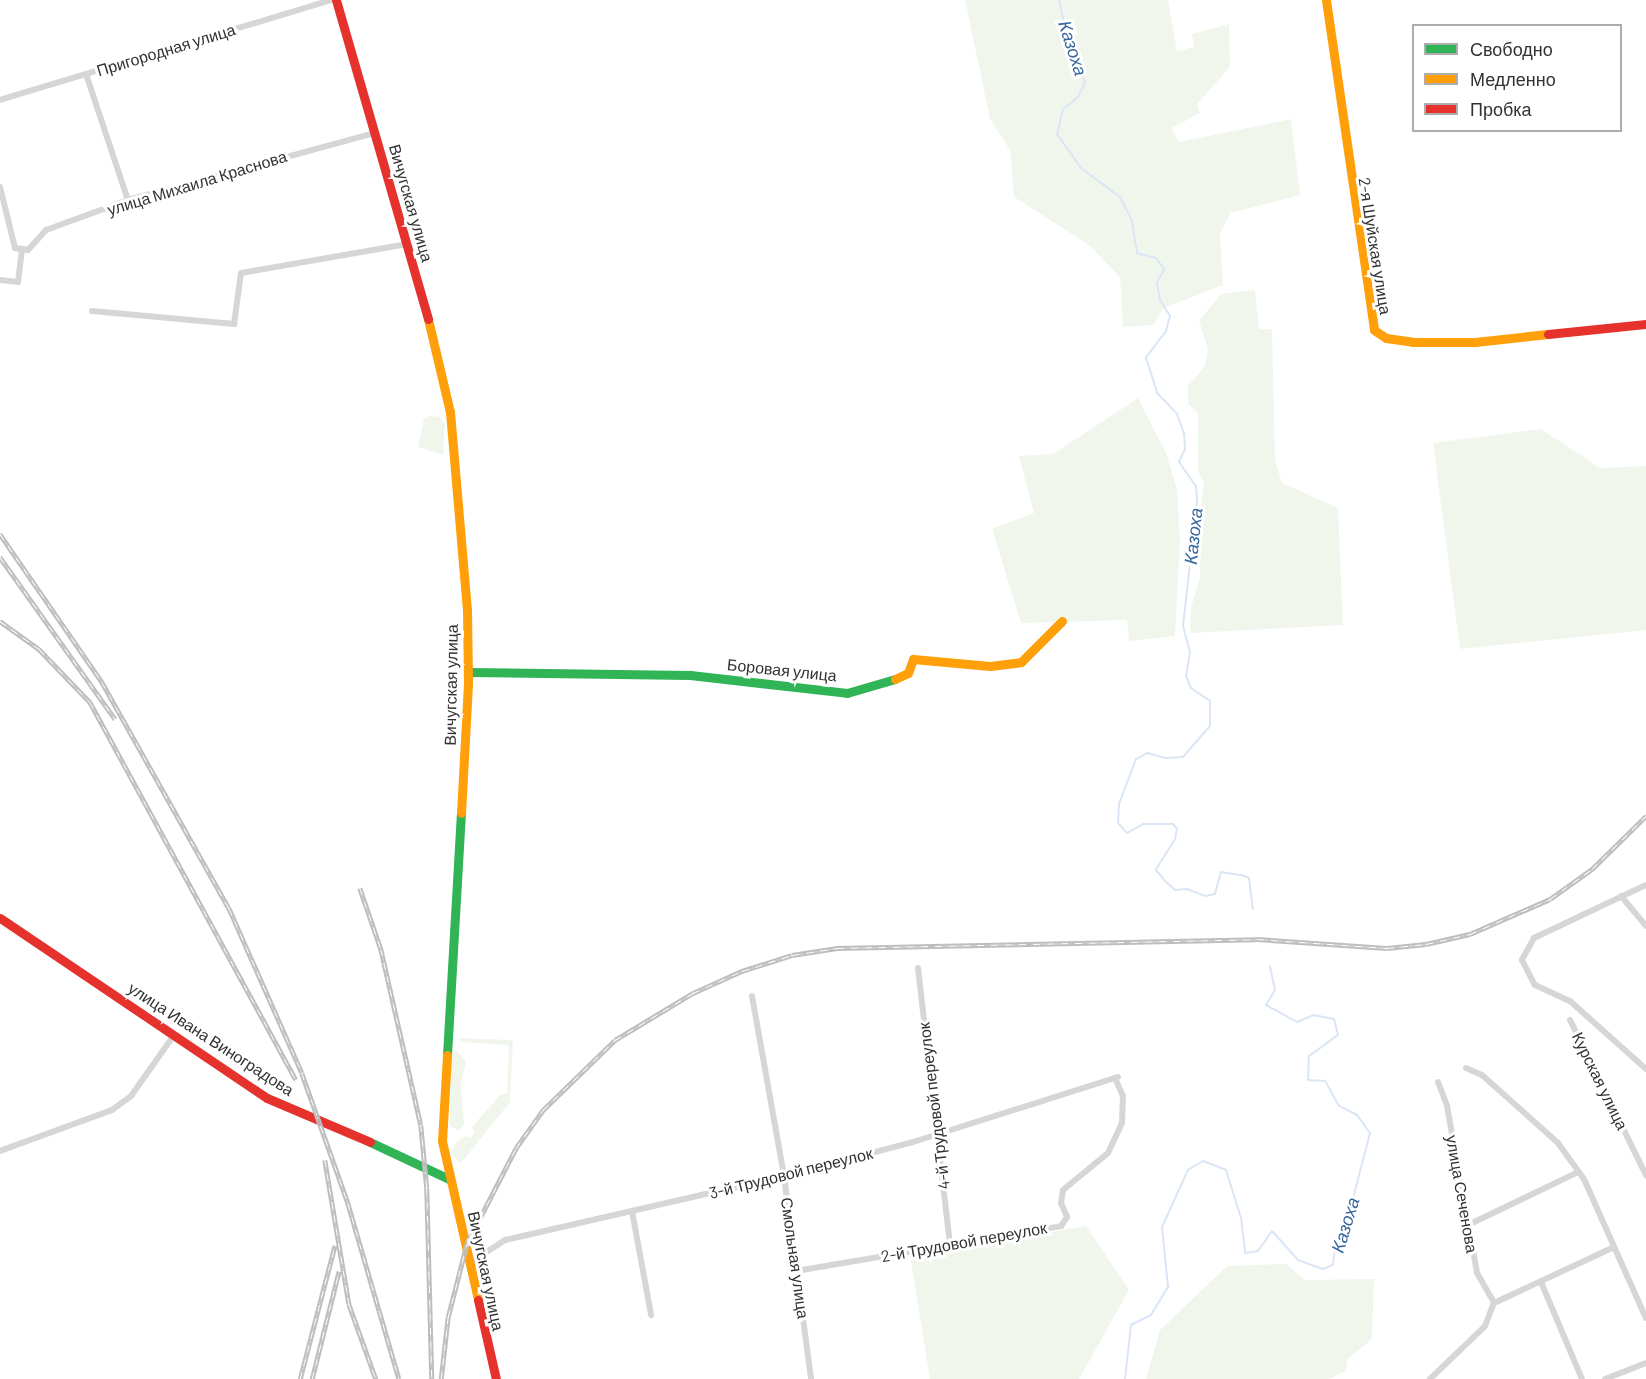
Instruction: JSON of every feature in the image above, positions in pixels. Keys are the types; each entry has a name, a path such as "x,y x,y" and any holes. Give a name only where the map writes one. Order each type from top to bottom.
{"street":[{"name":"Пригородная улица","path":"0,100 331,0"},
{"name":"Вичугская улица","path":"336,0 408,244 450,412 466,586 468,672 442,1106 442,1141 449,1179 467,1243 469,1270 496,1379"},
{"name":"2-я Шуйская улица","path":"1326,0 1374,330 1386,338 1413,342 1475,342 1646,324"},
{"path":"86,74 128,200"},
{"name":"улица Михаила Краснова","path":"25,249 46,230 128,200 375,133"},
{"path":"0,187 15,248 25,249 18,282 0,280"},
{"path":"92,311 234,324 241,273 408,244"},
{"name":"Боровая улица","path":"468,672 690,675 847,693 877,687 908,673 913,659 946,659 990,666 1021,662 1062,621"},
{"path":"1646,885 1534,938 1522,960 1529,979 1570,1001 1646,1069"},
{"path":"1621,896 1646,926"},
{"name":"улица Ивана Виноградова","path":"0,918 267,1098 425,1165 449,1179"},
{"name":"4-й Трудовой переулок","path":"918,968 950,1245"},
{"name":"Смольная улица","path":"752,996 784,1176 811,1379"},
{"name":"Курская улица","path":"1570,1020 1646,1175"},
{"path":"0,1151 112,1110 131,1096 174,1035"},
{"path":"1466,1068 1482,1075 1558,1143 1594,1197 1646,1318"},
{"name":"3-й Трудовой переулок","path":"469,1270 482,1255 505,1240 784,1176 937,1134 1117,1078"},
{"name":"2-й Трудовой переулок","path":"796,1271 950,1245 1065,1222 1063,1190 1108,1153 1122,1123 1123,1096 1117,1078"},
{"name":"улица Сеченова","path":"1438,1082 1447,1106 1477,1273 1494,1303"},
{"path":"1468,1226 1578,1172"},
{"path":"632,1211 651,1316"},
{"path":"1430,1379 1485,1326 1494,1303 1614,1247"},
{"path":"1541,1282 1582,1379"},
{"path":"1605,1379 1646,1363"}],"shaded area":[{"path":"965,0 1168,0 1177,51 1194,47 1192,34 1229,24 1230,67 1197,104 1200,113 1172,128 1179,142 1291,119 1300,195 1230,213 1220,234 1223,285 1164,308 1153,325 1123,327 1120,277 1089,245 1014,197 1010,150 990,119"},
{"path":"1255,290 1259,329 1272,329 1275,460 1282,483 1338,508 1343,625 1190,633 1191,608 1200,577 1199,522 1204,484 1198,471 1198,413 1188,404 1188,386 1205,366 1208,349 1199,321 1221,294"},
{"path":"1138,398 1166,453 1177,489 1180,541 1175,636 1129,641 1127,620 1021,623 992,529 1034,513 1019,456 1053,454"},
{"path":"429,416 439,417 445,424 443,455 418,447 424,419"},
{"path":"1541,429 1600,468 1646,466 1646,630 1460,649 1433,443"},
{"path":"458,1038 513,1040 510,1102 461,1163 451,1155 455,1143 466,1136 471,1138 475,1131 471,1128 500,1095 507,1093 509,1045 461,1042"},
{"path":"456,1050 466,1061 461,1086 464,1124 459,1131 450,1126 451,1055"},
{"path":"1086,1226 1129,1290 1079,1379 930,1379 910,1256"},
{"path":"1286,1264 1305,1280 1374,1279 1372,1339 1347,1360 1346,1371 1329,1379 1146,1379 1160,1330 1227,1266"}],"waterway":[{"name":"Казоха","path":"1059,0 1068,42 1085,82 1078,97 1063,109 1057,134 1081,168 1120,197 1132,221 1137,253 1156,258 1164,269 1157,283 1160,300 1170,316 1166,331 1146,358 1158,394 1177,414 1184,433 1185,449 1179,462 1196,486 1197,501 1183,626 1190,652 1186,676 1191,688 1210,701 1210,726 1183,757 1165,758 1147,753 1136,759 1119,804 1118,823 1127,833 1143,824 1173,824 1177,829 1175,839 1156,870 1164,880 1175,890 1187,889 1205,896 1215,894 1221,872 1245,876 1249,878 1253,909"},
{"name":"Казоха","path":"1125,1379 1131,1325 1151,1315 1168,1287 1162,1227 1188,1170 1203,1161 1226,1170 1241,1218 1245,1253 1258,1251 1272,1231 1298,1260 1323,1269 1333,1265 1335,1249 1345,1229 1370,1133 1357,1115 1339,1106 1325,1081 1308,1080 1309,1056 1338,1035 1334,1019 1314,1015 1297,1022 1266,1005 1275,990 1270,967"}],"railway":[{"path":"0,534 102,682 229,908 302,1073 348,1203 399,1379"},
{"path":"0,557 115,719"},
{"path":"0,621 39,649 90,702 296,1080"},
{"path":"441,1379 448,1317 467,1243 516,1148 543,1110 615,1040 693,993 742,971 792,955 837,948 1257,939 1387,948 1426,944 1470,934 1550,899 1592,869 1646,816"},
{"path":"360,888 381,949 421,1125 427,1188 432,1379"},
{"path":"325,1160 349,1304 376,1379"},
{"path":"300,1379 335,1245"},
{"path":"312,1379 339,1271"}],"traffic: fast":[{"path":"468,672 690,675 847,693 895,679"},
{"path":"447,1055 461,813"},
{"path":"370,1142 449,1179"}],"traffic: slow":[{"path":"1326,0 1374,330 1386,338 1413,342 1475,342 1548,334"},
{"path":"428,319 450,412 467,610 468,684 461,813"},
{"path":"895,679 908,673 913,659 990,666 1021,662 1062,621"},
{"path":"447,1055 442,1141 478,1300"}],"traffic: jam":[{"path":"336,0 428,319"},
{"path":"1548,334 1646,324"},
{"path":"0,918 267,1098 370,1142"},
{"path":"478,1300 496,1379"}]}
